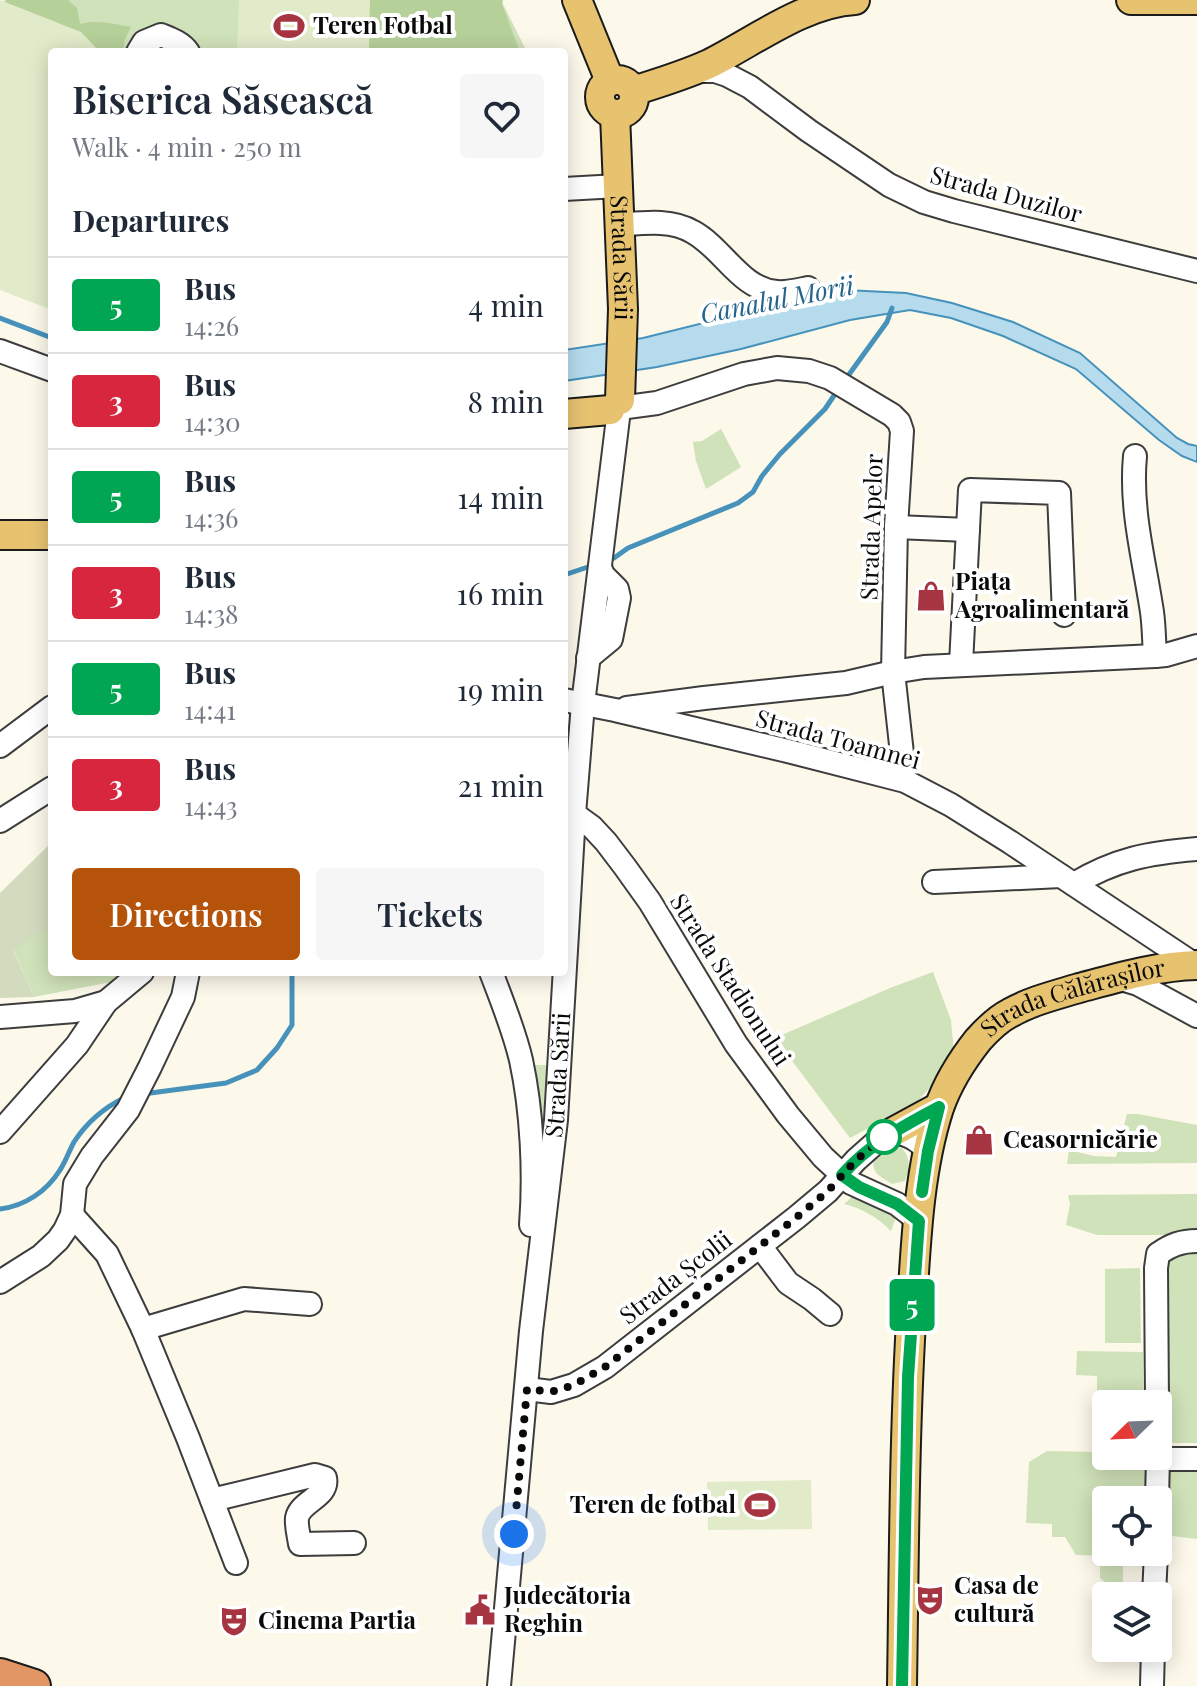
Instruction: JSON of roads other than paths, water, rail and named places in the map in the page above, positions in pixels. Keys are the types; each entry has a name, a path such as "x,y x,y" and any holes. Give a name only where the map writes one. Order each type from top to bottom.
{"highway":[{"path":"0,1675 34,1686"}],"main road":[{"path":"577,0 622,86 692,71 793,9 855,0"},
{"path":"1131,0 1197,0"},
{"name":"Strada Sării","path":"620,403 623,323 615,114 605,110 600,101 602,90 622,86"},
{"path":"568,413 620,403"},
{"path":"0,535 48,535"},
{"name":"Strada Călărașilor","path":"902,1686 908,1377 919,1221 928,1151 939,1107 966,1057 986,1033 1009,1013 1058,994 1118,978 1175,966 1196,965"},
{"path":"893,1132 939,1107"}],"street":[{"path":"140,48 144,42 161,35 186,48"},
{"name":"Strada Duzilor","path":"692,71 715,71 750,87 889,185 924,202 1197,271"},
{"path":"568,189 618,186"},
{"path":"619,225 667,223 691,231 713,246 758,289 780,293 808,288"},
{"path":"0,351 48,369"},
{"name":"Strada Apelor","path":"620,403 657,403 744,374 777,368 809,371 830,378 899,422 902,431 896,527 893,672 905,781"},
{"name":"Strada Sării","path":"568,916 574,814 574,702 588,658 611,639 619,598 617,589 603,575 600,564 620,403"},
{"path":"1135,456 1135,506 1152,614 1155,656"},
{"path":"961,664 970,490 1059,493 1064,615"},
{"path":"896,527 968,530"},
{"path":"615,710 846,683 924,667 1155,656 1197,646"},
{"path":"703,732 704,698"},
{"name":"Strada Toamnei","path":"574,702 905,781 951,805 1196,965"},
{"path":"0,746 48,710"},
{"path":"0,821 48,791"},
{"name":"Strada Stadionului","path":"574,814 599,835 625,867 650,902 736,1044 797,1125 842,1175"},
{"path":"934,882 1067,880 1117,862 1164,851 1197,849"},
{"path":"0,1132 77,1045 106,1002 137,976"},
{"path":"0,1282 41,1256 58,1240 72,1215 75,1184 92,1156 128,1110 183,997 187,976"},
{"path":"492,976 513,1031 526,1088 531,1141 527,1274 531,1331"},
{"name":"Strada Sării","path":"499,1686 531,1331 556,1120 564,976"},
{"path":"1118,978 1138,984 1197,1016"},
{"path":"0,1017 75,1011 106,1002"},
{"path":"893,1132 915,1138 928,1151"},
{"name":"Strada Școlii","path":"527,1389 551,1392 574,1385 605,1367 828,1191 856,1160 893,1132"},
{"path":"842,1175 859,1187 897,1204 919,1221"},
{"path":"72,1215 107,1254 143,1329 236,1563"},
{"path":"1157,1390 1158,1254 1171,1245 1197,1241"},
{"path":"760,1246 788,1283 830,1314"},
{"path":"143,1329 244,1299 310,1304"},
{"path":"1172,1458 1197,1459"},
{"path":"212,1500 315,1475 325,1478 325,1488 299,1513 300,1544 354,1543"},
{"path":"1152,1686 1153,1662"}],"water":[{"path":"845,290 906,293 1013,322 1080,353 1177,438 1197,446 1197,462 1159,440 1076,369 1003,336 951,318 910,310 850,320 657,367 568,380 568,349 643,338"}],"waterway":[{"path":"845,380 887,322 892,308"},
{"name":"Canalul Morii","path":"0,318 48,336"},
{"path":"607,561 628,548 738,503 753,492 780,454 825,409 837,391"},
{"path":"568,574 594,565"},
{"path":"143,1094 226,1083 257,1070 292,1025 292,976"},
{"path":"0,1209 18,1205 42,1191 55,1178 85,1128 104,1110 126,1097"}],"place":[{"name":"Teren Fotbal","path":"289,26"},
{"name":"Piața Agroalimentară","path":"931,596"},
{"name":"Ceasornicărie","path":"979,1140"},
{"name":"Teren de fotbal","path":"760,1505"},
{"name":"Casa de cultură","path":"930,1600"},
{"name":"Judecătoria Reghin","path":"480,1610"},
{"name":"Cinema Partia","path":"234,1621"}]}
